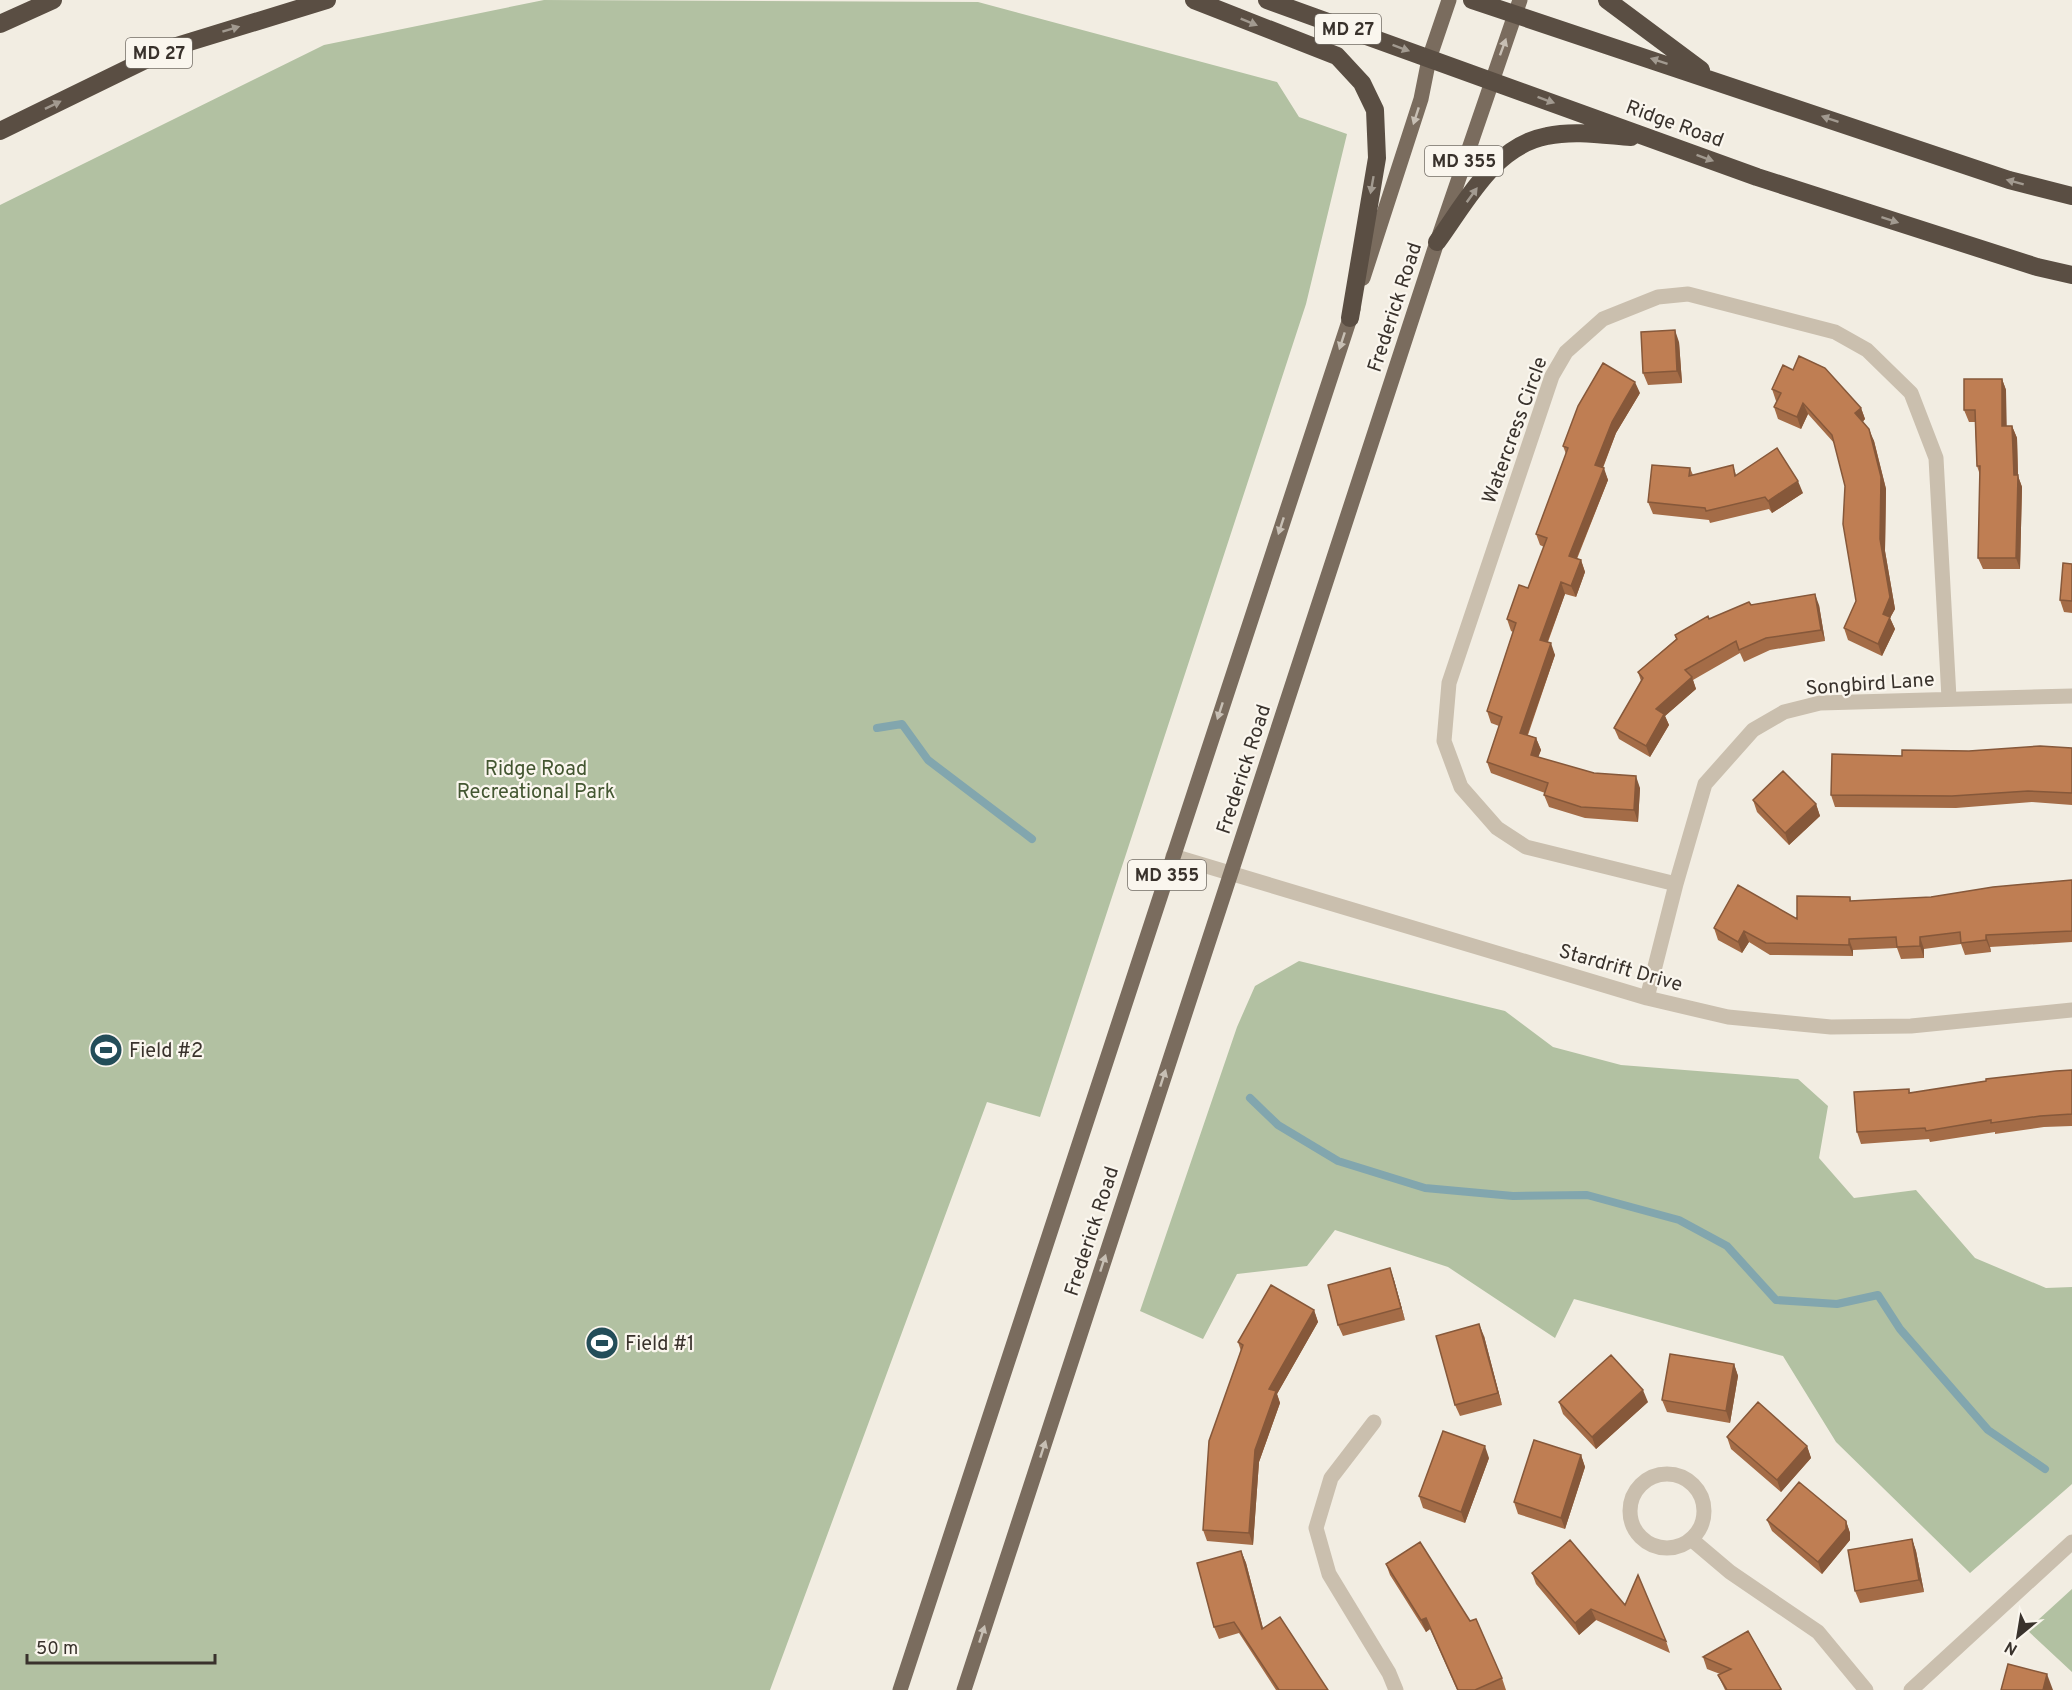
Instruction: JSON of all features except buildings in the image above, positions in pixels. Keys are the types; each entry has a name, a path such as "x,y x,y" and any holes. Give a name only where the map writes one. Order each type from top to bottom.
{"highway":[{"path":"0,24 53,0"},
{"name":"MD 27","path":"0,131 170,48 327,0"},
{"path":"1194,0 1337,56 1362,83 1375,110 1377,158 1350,318"},
{"name":"Ridge Road","path":"1267,0 1491,79 1757,177 2037,267 2072,275"},
{"path":"1472,0 1518,7 1715,80 2009,180 2072,196"},
{"path":"1607,0 1715,80"},
{"path":"1437,242 1492,166 1519,145 1557,135 1650,138"}],"main road":[{"name":"Frederick Road","path":"900,1690 1350,318 1421,99 1430,59 1449,0"},
{"name":"Frederick Road","path":"964,1690 1437,242 1491,79 1518,7"}],"street":[{"name":"Watercress Circle","path":"1676,884 1526,847 1497,828 1461,787 1444,741 1449,683 1552,376 1566,352 1603,319 1658,297 1688,294 1835,332 1867,350 1911,393 1936,458 1949,699"},
{"name":"Songbird Lane","path":"1647,998 1676,884 1706,784 1753,730 1784,712 1820,703 2072,696"},
{"name":"Stardrift Drive","path":"1173,856 1647,998 1728,1017 1831,1027 1911,1026 2072,1010"},
{"path":"1374,1422 1331,1478 1316,1528 1329,1574 1389,1673 1396,1690"},
{"path":"1672,1475 1694,1486 1701,1495 1704,1513 1699,1530 1691,1539 1681,1546 1669,1548 1651,1544 1636,1532 1630,1508 1640,1486 1649,1479 1672,1475"},
{"path":"1691,1539 1730,1572 1818,1632 1866,1690"},
{"path":"1911,1690 2072,1542"}],"green space":[{"name":"Ridge Road Recreational Park","path":"544,0 978,2 1277,82 1299,117 1347,134 1306,304 1040,1117 987,1102 770,1690 0,1690 0,205 324,45"},
{"path":"1299,961 1505,1011 1553,1047 1621,1065 1798,1079 1828,1106 1819,1158 1854,1198 1916,1190 1975,1258 2046,1288 2072,1287 2072,1484 1970,1573 1836,1442 1783,1356 1574,1299 1555,1338 1448,1267 1335,1230 1307,1266 1237,1274 1203,1339 1140,1311 1237,1027 1255,986"},
{"path":"2072,1589 2072,1672 2027,1630"}],"waterway":[{"path":"877,728 902,724 928,760 1032,839"},
{"path":"1250,1098 1278,1125 1338,1161 1425,1188 1513,1196 1587,1195 1679,1220 1727,1246 1776,1300 1837,1304 1878,1295 1900,1329 1988,1430 2045,1469"}],"place":[{"name":"Field #2","path":"106,1050"},
{"name":"Field #1","path":"602,1343"}]}
